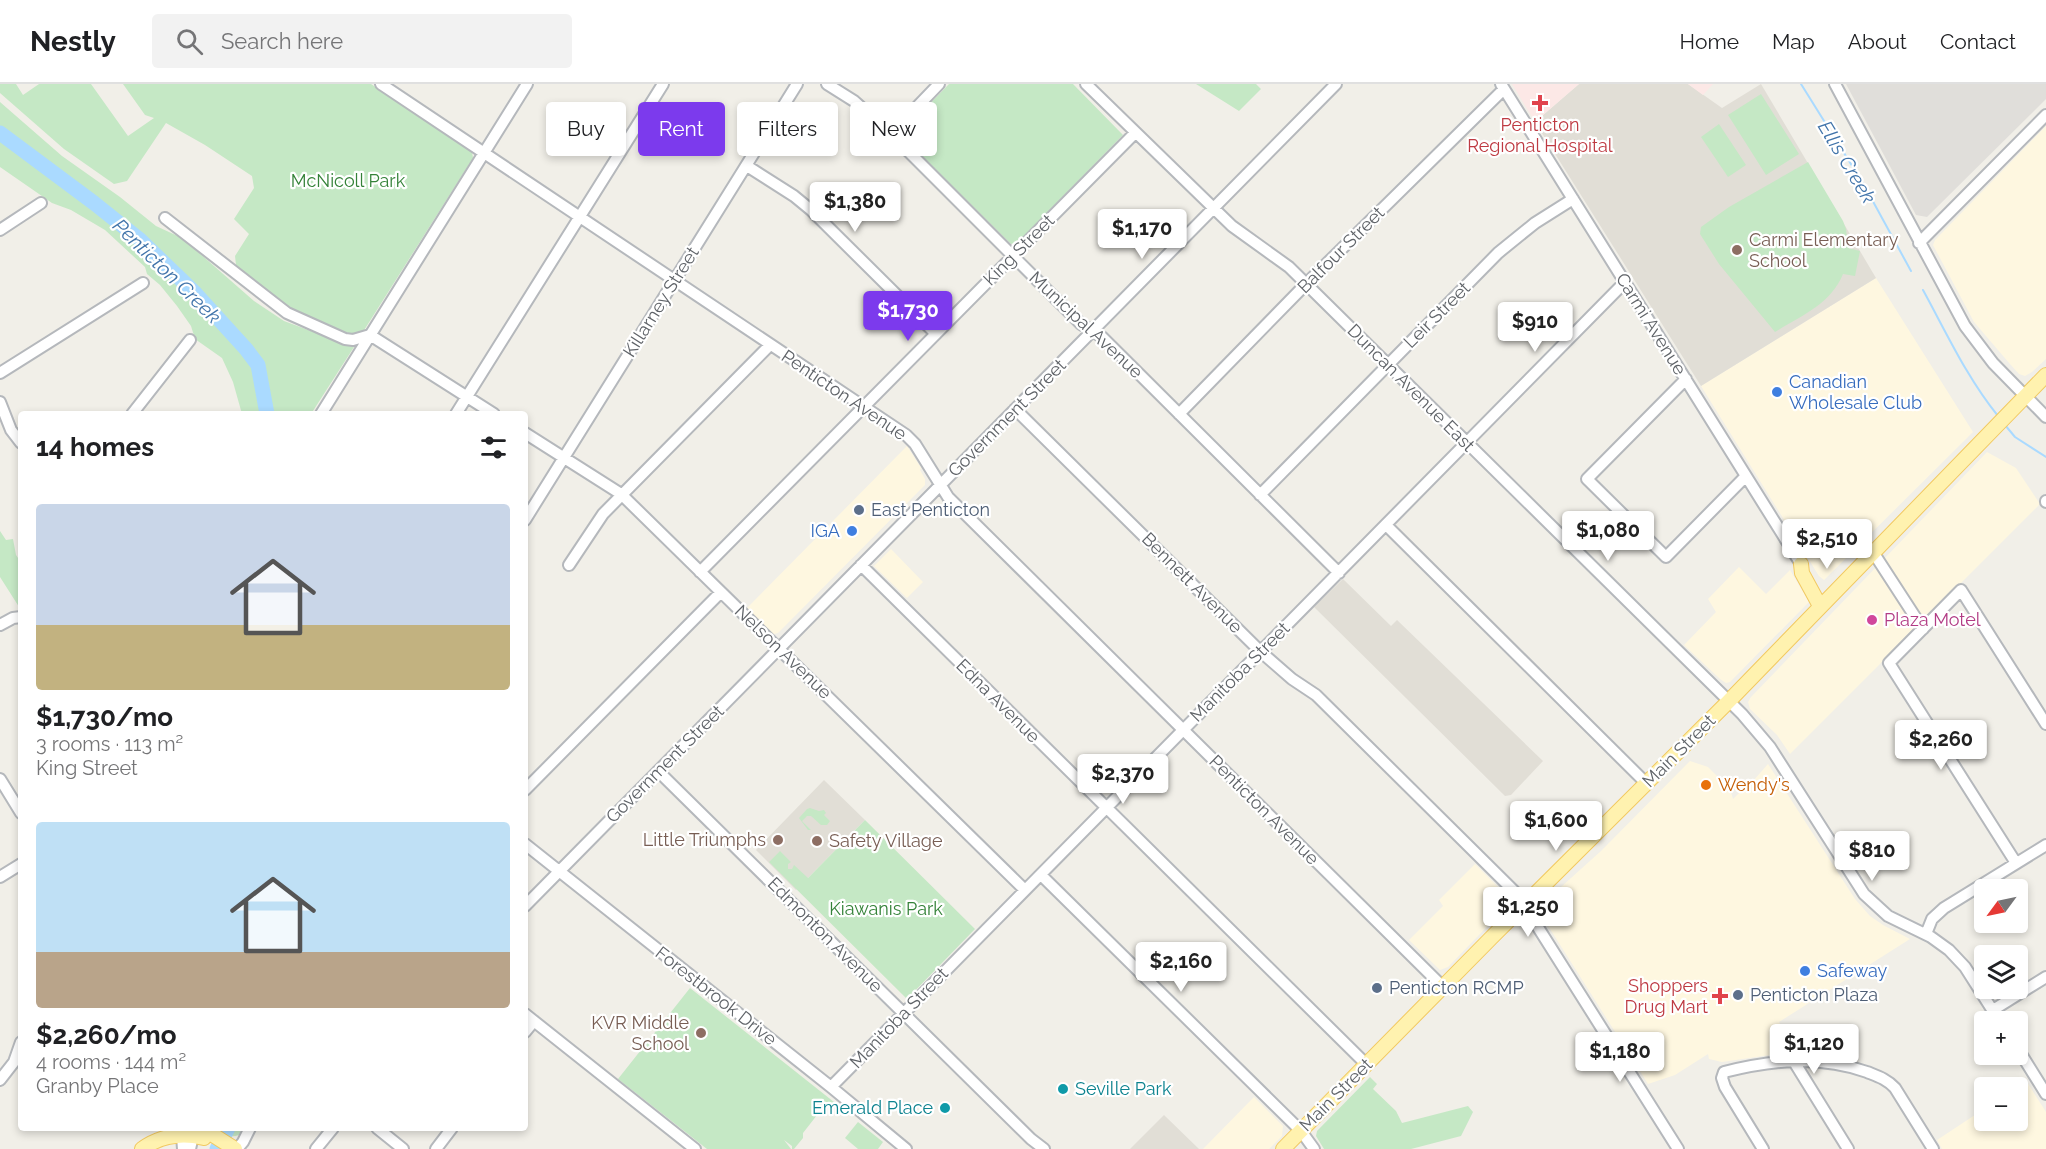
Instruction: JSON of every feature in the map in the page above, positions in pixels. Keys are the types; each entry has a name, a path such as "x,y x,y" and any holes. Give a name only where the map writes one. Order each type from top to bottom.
{"main road":[{"name":"Main Street","path":"1283,1149 1728,702 2046,375"},
{"path":"1801,564 1802,573 1823,603"},
{"path":"142,1149 153,1142 203,1141"}],"street":[{"name":"Penticton Avenue","path":"381,84 912,441 948,497 1443,987"},
{"path":"323,411 527,84"},
{"path":"458,411 663,84"},
{"name":"Killarney Street","path":"528,515 797,84"},
{"name":"Municipal Avenue","path":"827,84 854,102"},
{"path":"922,102 939,84"},
{"name":"Duncan Avenue East","path":"1086,84 1212,208 1243,236 1282,261 1306,284 1756,729 1770,747 1864,894 1888,916 1942,943 1957,957 1993,1010"},
{"name":"Government Street","path":"528,903 1336,84"},
{"path":"1834,84 1965,326 1993,363 2046,417"},
{"name":"Carmi Avenue","path":"1503,86 1801,564"},
{"name":"Balfour Street","path":"1179,414 1503,86"},
{"path":"1920,243 2046,115"},
{"name":"King Street","path":"700,572 1136,133"},
{"name":"Municipal Avenue","path":"913,156 1081,324 1102,337 1339,573"},
{"path":"747,166 794,196 811,210 936,334"},
{"name":"Leir Street","path":"1260,495 1498,253 1535,223 1573,199"},
{"path":"0,230 41,203"},
{"path":"165,218 287,313 345,339 353,340 370,335 490,411"},
{"path":"0,373 143,283"},
{"name":"Manitoba Street","path":"831,1087 1624,283"},
{"path":"134,411 190,340"},
{"path":"569,565 603,514 621,494 770,345"},
{"path":"1686,379 1587,479 1666,557 1746,476"},
{"path":"0,402 11,430 18,439"},
{"name":"Bennett Avenue","path":"1015,409 1261,652 1292,679 1316,695 1517,894 1678,1149"},
{"name":"Nelson Avenue","path":"528,435 621,494 1025,890"},
{"path":"1386,525 1647,784"},
{"path":"1873,552 1923,629"},
{"name":"Edna Avenue","path":"861,565 1366,1064"},
{"path":"2016,863 1889,663 1961,590 2046,724"},
{"path":"528,787 721,592"},
{"path":"0,626 18,618"},
{"name":"Edmonton Avenue","path":"658,771 1031,1139 1044,1149"},
{"path":"0,779 18,808"},
{"path":"1926,934 1932,919 1944,908 2046,845"},
{"name":"Forestbrook Drive","path":"528,846 906,1149"},
{"path":"0,877 18,866"},
{"path":"1041,875 1300,1131 1314,1149"},
{"path":"1993,1010 2046,977"},
{"path":"529,1018 694,1149"},
{"path":"0,1080 14,1062 18,1051"},
{"path":"1763,1149 1725,1087 1722,1078 1724,1072 1793,1060 1839,1064 1887,1081 1895,1088 1933,1149"},
{"path":"1793,1060 1848,1149"},
{"path":"2028,1065 2046,1094"},
{"path":"203,1141 243,1142 248,1131"},
{"path":"316,1149 331,1131"},
{"path":"381,1131 403,1149"},
{"path":"436,1149 450,1131"}],"shaded area":[{"name":"Penticton Regional Hospital","path":"1512,84 1579,84 1535,122"},
{"name":"Carmi Elementary School","path":"1579,84 1688,84 1722,108 1761,84 1876,278 1701,386 1535,122"},
{"path":"1688,84 1713,84 1703,95"},
{"path":"1846,84 2046,84 2046,99 1927,217 1916,215"},
{"path":"2046,126 2046,359 2025,376 2019,374 1974,322 1933,245 1935,240"},
{"path":"1876,278 1973,432 1824,580 1819,576 1701,386"},
{"path":"907,446 921,468 925,485 774,635 747,608"},
{"path":"1987,452 2016,468 2040,504 1790,754 1777,735 1750,709 1748,702 1751,697"},
{"path":"891,549 923,582 907,598 874,566"},
{"path":"1739,567 1766,594 1790,570 1809,602 1730,682 1726,683 1684,645 1716,612 1708,599"},
{"path":"1343,579 1391,626 1397,620 1543,761 1511,795 1505,796 1314,607"},
{"name":"Penticton Plaza","path":"1690,761 1708,767 1730,789 1733,799 1746,789 1768,764 1855,899 1870,916 1910,939 1779,1022 1799,1054 1784,1053 1722,1062 1709,1059 1708,1054 1675,1075 1648,1084 1538,910 1601,851"},
{"name":"Safety Village","path":"824,780 865,820 796,890 756,850"},
{"path":"1475,864 1506,895 1509,904 1448,967 1440,970 1409,940 1443,906 1439,900"},
{"path":"2028,1084 2046,1112 2046,1149 1942,1149 1937,1140 1974,1116 1974,1131 2028,1131"},
{"path":"1254,1097 1283,1126 1282,1136 1269,1149 1203,1149"},
{"path":"1164,1115 1199,1149 1130,1149"}],"green space":[{"name":"McNicoll Park","path":"0,84 16,84 23,95 39,84 91,84 128,136 154,118 145,115 123,84 371,84 472,152 473,158 361,335 354,335 288,311 236,265 235,256 249,234 234,219 254,188 252,176 166,123 127,181 114,184 64,149 0,93"},
{"path":"949,84 1073,84 1123,135 1017,243 1011,244 922,156 937,156 937,102 931,102"},
{"path":"1196,84 1256,84 1261,89 1239,111"},
{"path":"1761,94 1799,154 1766,175 1728,115"},
{"path":"0,102 62,156 156,226 182,238 254,301 284,321 354,347 313,411 241,411 233,382 222,358 195,339 191,326 160,285 147,274 145,267 105,230 71,210 52,203 0,167"},
{"path":"1719,124 1746,165 1728,177 1701,137"},
{"path":"1808,162 1843,221 1848,248 1860,251 1855,276 1843,274 1838,284 1823,301 1805,315 1775,332 1719,264 1700,234 1701,227 1729,207"},
{"path":"0,531 6,540 13,539 18,558 18,605 0,577"},
{"path":"810,808 824,810 826,813 824,815 830,821 827,825 821,825 811,816 807,816 802,821 811,830 808,830 799,818"},
{"name":"Kiawanis Park","path":"865,820 975,929 907,999 769,862 780,851 791,862 788,864 788,869 792,869 794,865 808,878"},
{"name":"KVR Middle School","path":"690,988 839,1106 836,1108 829,1103 821,1110 794,1149 784,1140 791,1149 707,1149 618,1079"},
{"path":"1370,1077 1377,1084 1373,1089 1396,1111 1402,1123 1468,1106 1473,1112 1461,1136 1411,1149 1324,1149 1316,1136 1317,1131"},
{"path":"858,1122 883,1142 878,1149 858,1149 845,1138"},
{"path":"217,1131 241,1131 239,1135 232,1136"}],"waterway":[{"name":"Ellis Creek","path":"1801,84 1864,185 1911,271"},
{"name":"Penticton Creek","path":"0,133 139,239 195,293 258,365 266,411"},
{"name":"Ellis Creek","path":"1923,290 1967,371 1998,416"},
{"name":"Ellis Creek","path":"2005,425 2015,437 2046,457"},
{"name":"Penticton Creek","path":"217,1149 226,1131"}],"place":[{"name":"Penticton Regional Hospital","path":"1540,103"},
{"name":"Carmi Elementary School","path":"1737,250"},
{"name":"Canadian Wholesale Club","path":"1777,392"},
{"name":"East Penticton","path":"859,510"},
{"name":"IGA","path":"852,531"},
{"name":"Plaza Motel","path":"1872,620"},
{"name":"Wendy's","path":"1706,785"},
{"name":"Little Triumphs","path":"778,840"},
{"name":"Safety Village","path":"817,841"},
{"name":"Safeway","path":"1805,971"},
{"name":"Penticton RCMP","path":"1377,988"},
{"name":"Penticton Plaza","path":"1738,995"},
{"name":"Shoppers Drug Mart","path":"1720,996"},
{"name":"KVR Middle School","path":"701,1033"},
{"name":"Seville Park","path":"1063,1089"},
{"name":"Emerald Place","path":"945,1108"}]}
